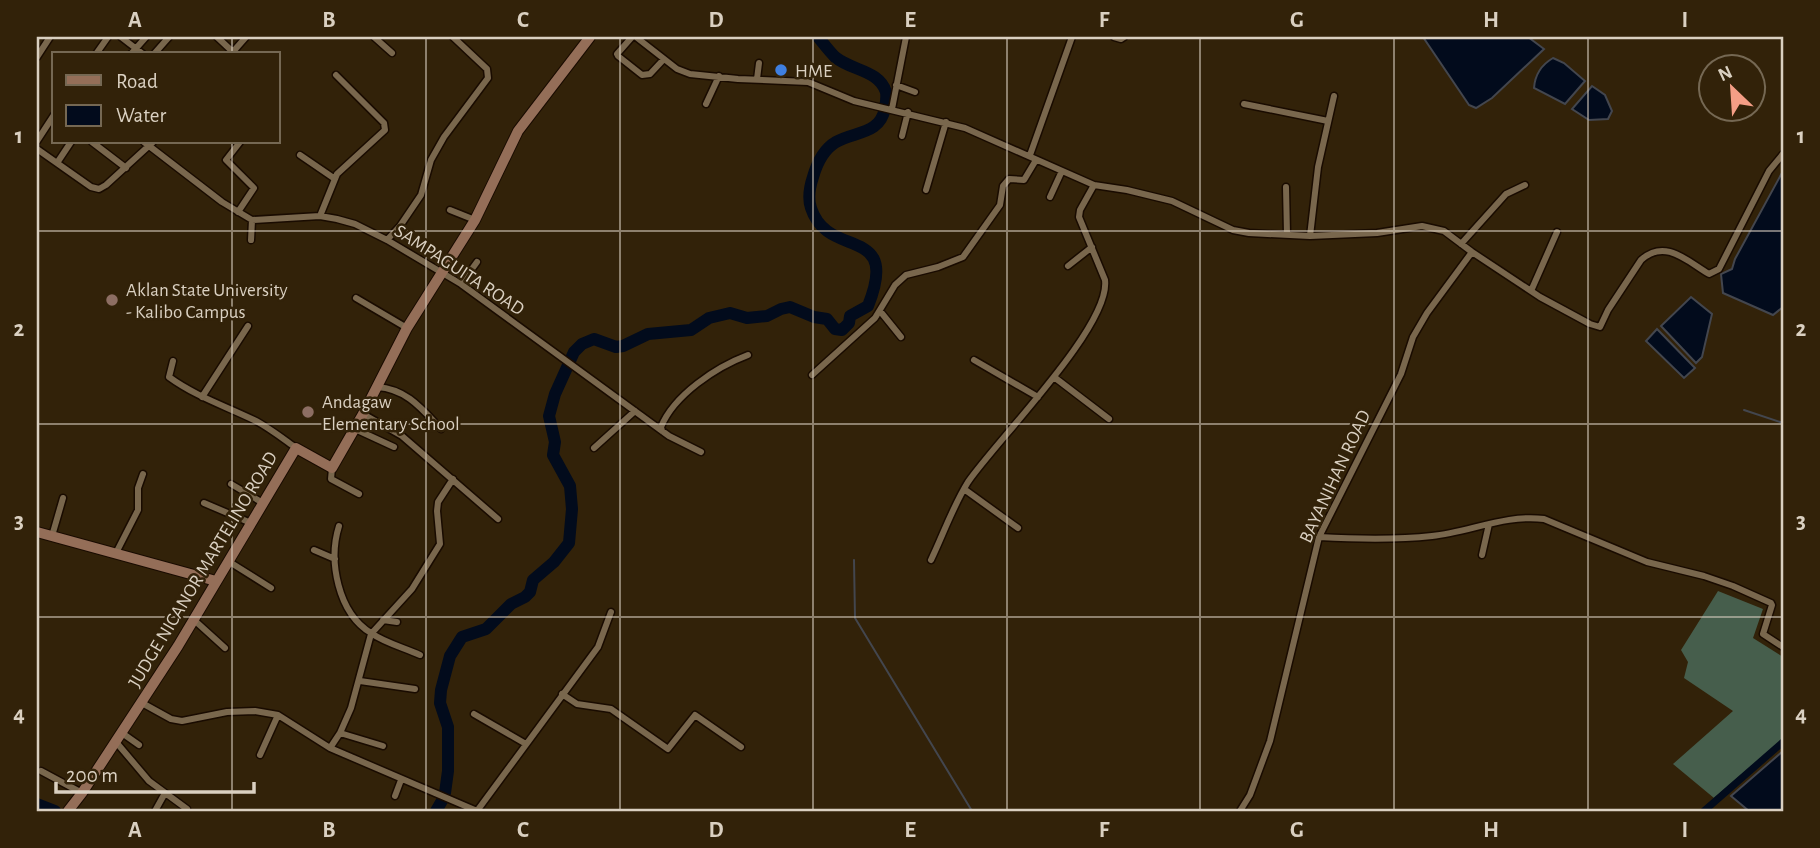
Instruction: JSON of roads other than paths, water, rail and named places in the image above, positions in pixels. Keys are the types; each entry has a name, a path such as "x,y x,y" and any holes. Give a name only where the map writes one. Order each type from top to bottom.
{"street":[{"path":"37,57 50,37"},
{"path":"97,52 108,37"},
{"path":"121,37 133,52 146,37 160,47"},
{"path":"156,52 169,37"},
{"path":"217,37 231,52"},
{"path":"233,52 246,37"},
{"path":"374,37 392,53"},
{"path":"387,240 405,220 421,195 431,160 444,137 488,78 487,69 453,37"},
{"path":"359,494 334,482 331,479 332,468 407,328 475,220 518,131 590,37"},
{"path":"664,59 650,74 642,75 617,54 634,37 664,59 677,69 690,74 808,82 854,101 946,122 1094,186 1127,190 1172,201 1233,230 1310,236 1377,233 1422,226 1444,231 1531,291 1600,327 1641,260 1655,250 1675,252 1709,274 1714,273 1769,171 1783,154"},
{"path":"890,108 906,37"},
{"path":"812,374 851,342 880,312 895,285 906,275 963,257 1000,205 1003,186 1009,179 1024,180 1072,37"},
{"path":"1114,37 1124,37"},
{"path":"37,39 44,45"},
{"path":"677,69 683,60"},
{"path":"757,79 759,63"},
{"path":"320,216 335,178 345,164 385,130 384,123 336,75"},
{"path":"706,104 719,76"},
{"path":"896,85 915,92"},
{"path":"1310,236 1318,167 1334,96"},
{"path":"1244,104 1328,121"},
{"path":"902,136 908,113"},
{"path":"37,141 52,119"},
{"path":"926,190 946,122"},
{"path":"57,163 70,144"},
{"path":"95,144 126,168"},
{"path":"37,149 91,187 99,189 126,168 148,144"},
{"path":"150,144 252,220 251,240"},
{"path":"238,144 226,160 254,188 238,212"},
{"path":"300,155 335,178"},
{"path":"1051,197 1061,173"},
{"path":"1461,244 1506,194 1525,184"},
{"path":"931,560 964,489 1054,377 1099,309 1106,290 1105,281 1092,247 1083,233 1079,217 1080,210 1094,186"},
{"path":"1286,187 1287,234"},
{"path":"450,210 475,220"},
{"name":"SAMPAGUITA ROAD","path":"252,220 320,216 355,224 387,240 461,284 662,431 701,452"},
{"path":"1531,291 1557,232"},
{"path":"1068,266 1092,247"},
{"name":"BAYANIHAN ROAD","path":"1240,811 1250,795 1270,741 1319,537 1401,374 1413,337 1427,313 1472,252"},
{"path":"461,284 477,262"},
{"path":"356,298 407,328"},
{"path":"880,312 901,337"},
{"path":"202,397 248,326"},
{"path":"662,431 661,427 669,411 713,372 728,362 748,355"},
{"path":"974,360 1038,397"},
{"path":"173,361 169,377 202,397 257,421 296,448"},
{"path":"1054,377 1109,419"},
{"path":"377,387 396,389 405,394 441,429"},
{"path":"594,448 635,411"},
{"path":"363,414 390,428 498,519"},
{"path":"355,429 394,447"},
{"name":"JUDGE NICANOR MARTELINO ROAD","path":"68,811 142,703 296,448 332,468"},
{"path":"116,553 138,509 138,488 143,474"},
{"path":"330,748 340,733 360,681 371,634 421,578 440,544 438,502 453,479"},
{"path":"230,484 263,503"},
{"path":"964,489 1018,527"},
{"path":"51,536 63,498"},
{"path":"204,503 251,523"},
{"path":"1319,537 1381,539 1434,536 1489,524 1532,518 1544,520 1647,562 1733,586 1772,603 1763,634 1783,647"},
{"path":"1482,555 1489,524"},
{"path":"339,526 333,543 335,559 346,604 355,620 371,634 420,655"},
{"path":"37,532 216,581"},
{"path":"314,550 335,559"},
{"path":"228,561 271,588"},
{"path":"142,703 171,719 182,721 227,712 255,711 278,715 330,748 477,811 598,647 611,611"},
{"path":"193,619 225,648"},
{"path":"383,620 397,622"},
{"path":"360,681 415,689"},
{"path":"562,694 577,704 611,709 668,749 695,715 741,747"},
{"path":"260,755 278,715"},
{"path":"474,715 526,744"},
{"path":"340,733 383,746"},
{"path":"119,737 139,745"},
{"path":"119,737 141,774 187,809"},
{"path":"41,771 82,793"},
{"path":"395,796 401,780"},
{"path":"155,811 164,793"}],"water":[{"path":"1423,37 1528,37 1544,49 1492,98 1476,108 1469,105"},
{"path":"1553,58 1564,63 1585,81 1565,104 1534,88 1539,70"},
{"path":"1592,86 1605,95 1612,111 1608,119 1589,120 1572,109"},
{"path":"1783,171 1783,307 1773,315 1723,293 1721,274 1732,269"},
{"path":"1691,297 1712,314 1702,357 1696,363 1661,326"},
{"path":"1657,329 1695,368 1684,378 1646,341"},
{"path":"1783,751 1783,811 1749,811 1731,796"}],"waterway":[{"path":"445,793 448,727 440,703 450,656 462,637 486,629 511,604 525,597 530,592 533,580 554,562 569,543 572,509 570,486 553,455 555,442 549,416 555,394 574,352 582,344 594,339 616,347 623,346 648,334 691,330 709,318 730,313 747,318 767,316 790,307 814,317 827,319 835,329 842,330 849,323 850,316 868,306 876,280 875,263 869,252 832,234 820,224 811,208 810,192 815,172 825,152 843,138 866,131 878,123 885,108 886,92 877,79 835,57 818,37"},
{"path":"1744,410 1783,423"},
{"path":"854,560 855,618 972,811"},
{"path":"1704,811 1783,742"},
{"path":"436,811 443,799"},
{"path":"37,804 55,811"}],"place":[{"name":"HME","path":"781,70"},
{"name":"Aklan State University - Kalibo Campus","path":"112,300"},
{"name":"Andagaw Elementary School","path":"308,412"}]}
